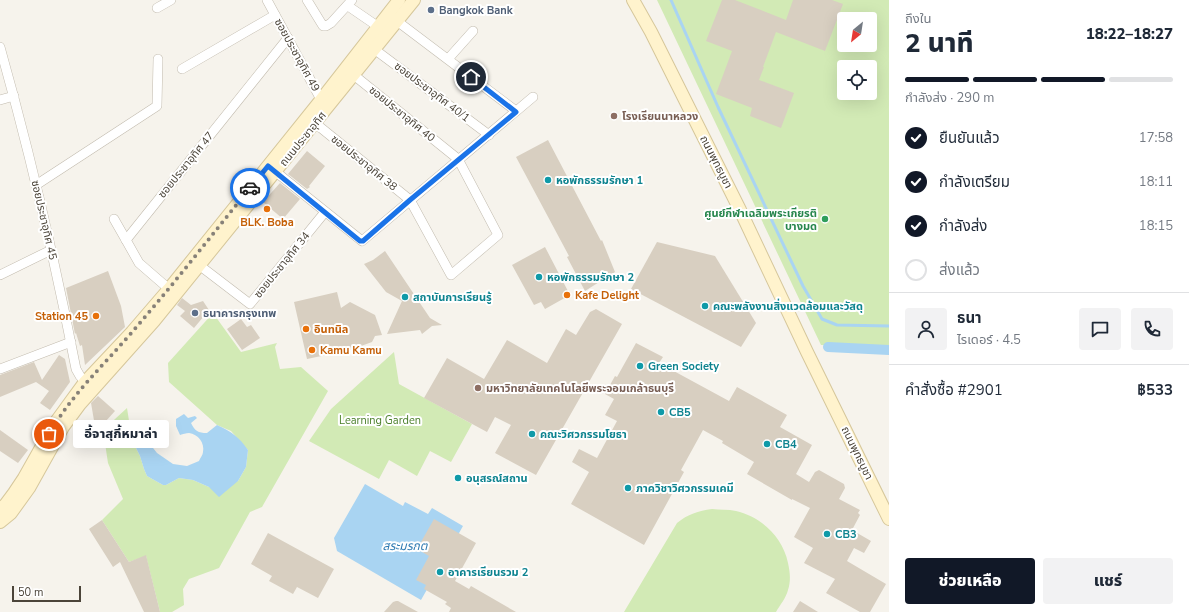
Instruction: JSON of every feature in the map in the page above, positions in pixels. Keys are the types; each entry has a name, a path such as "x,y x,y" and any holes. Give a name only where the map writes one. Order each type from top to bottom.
{"main road":[{"name":"ถนนประชาอุทิศ","path":"392,17 399,0"},
{"name":"ถนนประชาอุทิศ","path":"89,386 139,339 199,265 272,169 392,17 414,0"},
{"name":"ถนนพุทธบูชา","path":"633,0 651,32 740,210 807,352 889,519"},
{"name":"ถนนประชาอุทิศ","path":"349,72 374,49 382,30"},
{"name":"ถนนประชาอุทิศ","path":"0,522 4,507 29,488 63,428 80,404 89,386 168,288 272,169"}],"street":[{"path":"157,8 171,0"},
{"name":"ซอยประชาอุทิศ 49","path":"267,0 324,104"},
{"path":"307,0 323,26 331,23 350,3 382,30"},
{"path":"182,69 275,15"},
{"path":"392,17 516,112"},
{"path":"448,59 472,31"},
{"name":"ซอยประชาอุทิศ 47","path":"126,240 288,38"},
{"name":"ซอยประชาอุทิศ 45","path":"0,47 36,185 76,368 80,376 89,386"},
{"name":"ซอยประชาอุทิศ 40/1","path":"374,49 489,135"},
{"path":"36,185 157,106 158,59"},
{"name":"ซอยประชาอุทิศ 40","path":"349,72 458,159"},
{"path":"0,100 14,96"},
{"path":"272,169 362,241 533,97"},
{"name":"ซอยประชาอุทิศ 38","path":"311,120 410,200 451,275 498,236 458,159"},
{"name":"ซอยประชาอุทิศ 34","path":"199,265 250,304 325,212"},
{"path":"114,219 139,263 168,288"},
{"path":"0,275 51,250"},
{"path":"0,369 71,342"}],"green space":[{"name":"ศูนย์กีฬาเฉลิมพระเกียรติ บางมด","path":"657,0 889,0 889,346 821,345"},
{"path":"213,313 241,352 277,343 275,347 280,369 301,367 328,391 262,507 250,512 219,568 189,579 183,589 184,605 172,612 160,612 146,556 129,562 102,520 123,499 108,463 103,430 127,408 132,440 140,456 147,476 163,485 166,485 179,478 193,480 209,487 238,481 246,467 248,450 231,431 217,425 169,382 168,363"},
{"name":"Learning Garden","path":"394,352 399,384 472,424 451,462 430,451 417,476 389,460 379,479 309,441 331,409"},
{"path":"712,509 736,511 754,518 763,523 770,530 781,545 788,563 790,580 786,596 776,612 624,612 677,523 693,513"}],"water":[{"path":"184,414 188,418 195,416 197,418 191,423 197,431 207,433 217,425 235,435 248,450 246,467 238,481 219,497 209,487 193,480 179,478 166,485 163,485 147,476 144,469 140,456 132,440 135,434 142,434 157,453 173,464 187,466 199,461 203,454 202,442 198,437 189,433 180,435 176,426 176,419"},
{"name":"สระมรกต","path":"365,484 403,506 405,502 428,514 432,508 463,526 421,600 337,551 334,538"}],"building":[{"path":"722,0 735,0 786,20 793,0 832,0 843,4 840,12 837,12 837,20 825,51 776,32 759,80 794,93 781,128 750,116 752,108 716,94 732,51 706,41"},
{"name":"หอพักธรรมรักษา 1","path":"548,140 601,241 602,240 615,272 585,291 567,257 569,256 516,157"},
{"path":"307,151 325,166 307,189 288,174"},
{"path":"280,183 300,199 283,219 263,202"},
{"name":"คณะพลังงานสิ่งแวดล้อมและวัสดุ","path":"657,242 715,256 756,323 741,347 631,289"},
{"name":"หอพักธรรมรักษา 2","path":"545,247 570,295 545,309 541,302 534,305 512,265"},
{"name":"สถาบันการเรียนรู้","path":"385,251 430,318 442,325 432,326 422,334 420,330 387,334 402,301 386,292 364,264 373,260"},
{"name":"Station 45","path":"108,271 121,306 125,327 85,365 82,345 80,346 76,333 75,334 66,288"},
{"path":"337,292 341,308 350,302 375,315 382,335 375,336 372,342 350,350 307,359 294,302"},
{"name":"ธนาคารกรุงเทพ","path":"182,298 191,305 203,301 209,310 194,328 180,316 185,311 177,305"},
{"path":"596,309 622,324 536,475 495,453 511,425 495,417 487,432 424,398 447,358 484,379 507,340 547,363 566,329 576,335 590,312"},
{"path":"241,319 247,327 251,325 260,338 242,350 227,329"},
{"path":"636,343 663,357 659,363 729,401 737,387 787,415 780,427 812,445 796,474 809,482 815,472 819,470 844,484 845,488 839,499 860,510 858,513 860,515 852,530 871,541 864,553 854,548 847,561 886,584 870,612 860,612 826,593 835,579 804,563 813,548 794,537 810,508 792,500 747,474 754,462 722,443 723,441 703,430 681,470 684,472 644,545 571,504 589,472 572,462 579,449 597,458 617,421 605,415 614,399 605,394 615,376 617,377"},
{"path":"59,355 65,359 70,382 50,410 40,403 49,391 36,382 0,397 0,375 34,362 42,380"},
{"path":"98,396 115,411 96,432 91,403"},
{"path":"0,430 28,450 18,463 0,451"},
{"name":"อาคารเรียนรวม 2","path":"434,519 476,543 455,581 469,589 471,586 516,612 449,612 451,608 445,604 447,602 424,589 426,585 416,580 429,556 417,549"},
{"path":"102,520 129,562 146,555 160,612 144,612 120,562 113,567 89,529"},
{"path":"268,533 334,569 318,598 297,587 293,594 269,581 272,576 251,564"},
{"path":"396,601 418,612 384,612 393,602"},
{"path":"800,601 818,612 793,612"}],"waterway":[{"path":"671,0 718,107 803,286 822,319 837,325 889,326"},
{"path":"828,347 889,350"}],"way so far":[{"path":"49,434 70,401 85,382 140,323 250,188"}],"place":[{"name":"Bangkok Bank","path":"431,10"},
{"name":"โรงเรียนนาหลวง","path":"614,116"},
{"name":"หอพักธรรมรักษา 1","path":"548,180"},
{"name":"BLK. Boba","path":"267,209"},
{"name":"ศูนย์กีฬาเฉลิมพระเกียรติ บางมด","path":"825,219"},
{"name":"หอพักธรรมรักษา 2","path":"539,277"},
{"name":"Kafe Delight","path":"567,295"},
{"name":"สถาบันการเรียนรู้","path":"405,297"},
{"name":"คณะพลังงานสิ่งแวดล้อมและวัสดุ","path":"705,306"},
{"name":"ธนาคารกรุงเทพ","path":"195,313"},
{"name":"Station 45","path":"96,316"},
{"name":"อินทนิล","path":"306,329"},
{"name":"Kamu Kamu","path":"312,350"},
{"name":"Green Society","path":"640,366"},
{"name":"มหาวิทยาลัยเทคโนโลยีพระจอมเกล้าธนบุรี","path":"478,388"},
{"name":"CB5","path":"661,412"},
{"name":"อี้จาสุกี้หมาล่า","path":"49,434"},
{"name":"คณะวิศวกรรมโยธา","path":"532,434"},
{"name":"CB4","path":"767,444"},
{"name":"อนุสรณ์สถาน","path":"458,478"},
{"name":"ภาควิชาวิศวกรรมเคมี","path":"628,488"},
{"name":"CB3","path":"827,534"},
{"name":"อาคารเรียนรวม 2","path":"440,572"}],"route":[{"path":"250,188 268,166 360,241 363,241 458,159 516,112 471,77"}]}
